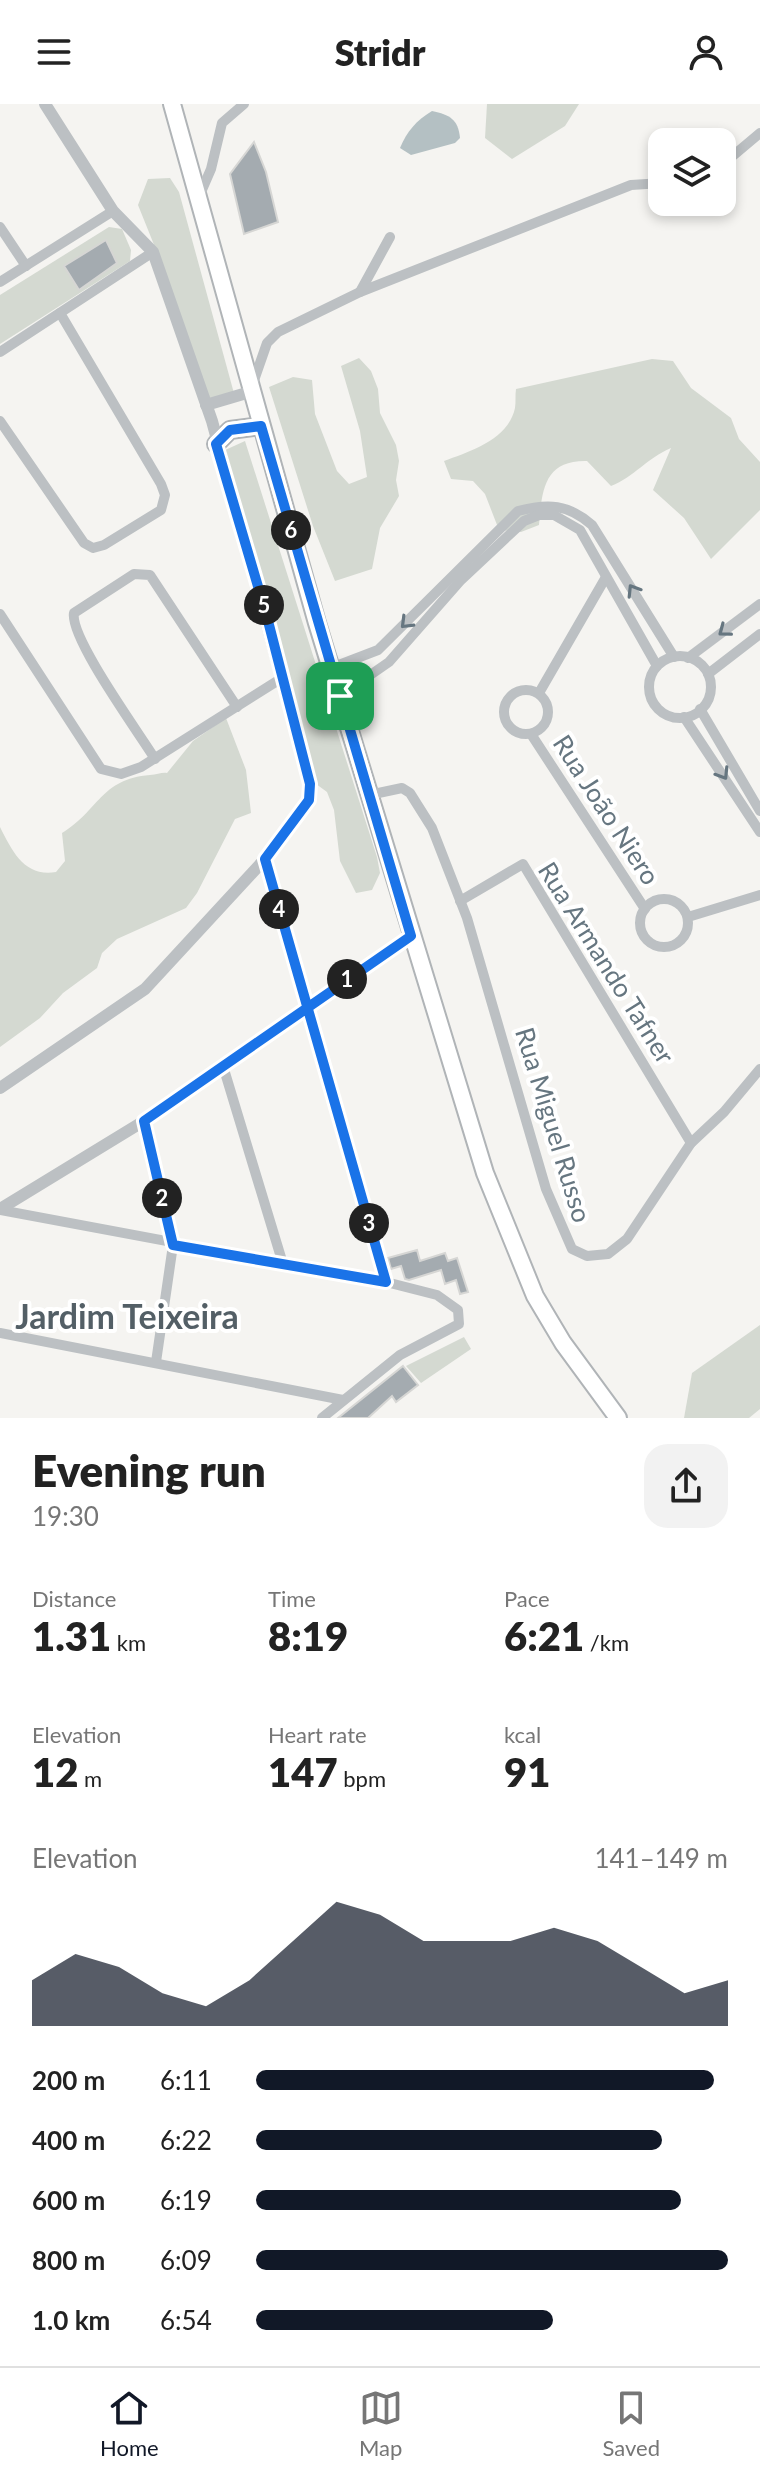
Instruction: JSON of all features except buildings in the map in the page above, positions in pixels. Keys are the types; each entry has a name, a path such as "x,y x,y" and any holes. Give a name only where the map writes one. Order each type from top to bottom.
{"main road":[{"path":"172,104 250,392 411,936 457,1075 485,1173 513,1249 535,1296 563,1343 618,1418"},
{"path":"216,444 230,430 261,426"}],"street":[{"path":"0,1088 145,989 265,859 309,800 310,784 206,405 153,252 113,211 45,104"},
{"path":"197,200 211,169 222,123 244,104"},
{"path":"736,153 760,133"},
{"path":"206,405 250,392 267,343 278,332 360,292 631,185 648,184"},
{"path":"0,282 113,211"},
{"path":"0,227 26,266"},
{"path":"360,292 390,237"},
{"path":"0,352 153,252"},
{"path":"0,421 84,543 93,548 104,545 161,510 165,495 161,484 60,313"},
{"path":"331,668 378,650 518,511 539,505 558,505 577,512 592,525 674,657"},
{"path":"340,696 389,662 461,580 524,521 539,515 554,515 580,530 657,666"},
{"path":"155,759 82,644 73,621 74,613 134,574 150,575 237,707"},
{"path":"539,693 606,577"},
{"path":"688,658 760,604"},
{"path":"0,614 101,769 121,774 155,759 282,678"},
{"path":"708,674 760,634"},
{"path":"378,650 389,662"},
{"path":"674,657 688,658 708,674 710,693 700,709 684,717 667,715 654,704 649,683 657,666 674,657"},
{"name":"Rua João Niero","path":"517,691 539,693 546,702 548,715 538,731 531,734 510,728 504,708 517,691"},
{"path":"700,709 760,811"},
{"path":"684,717 760,832"},
{"name":"Rua João Niero","path":"531,734 645,909"},
{"name":"Rua Miguel Russo","path":"369,795 392,788 410,793 432,828 460,901 546,1189 572,1249 587,1256 608,1254 627,1239 691,1143 724,1112 760,1069"},
{"path":"265,859 386,1282"},
{"name":"Rua Armando Tafner","path":"460,901 523,864 691,1143"},
{"path":"688,917 760,895"},
{"path":"665,899 679,904 688,917 682,940 667,947 651,943 641,930 645,909 665,899"},
{"path":"0,1209 144,1121 411,936"},
{"path":"223,1066 283,1264"},
{"path":"144,1121 173,1245 156,1362"},
{"path":"0,1209 173,1245 386,1282 437,1295 458,1310 459,1324 400,1355 322,1418"},
{"path":"0,1333 343,1400"}],"shaded area":[{"path":"487,104 579,104 565,126 512,159 485,138"},
{"path":"432,111 452,119 460,138 455,143 411,155 400,148 413,127"},
{"path":"170,178 179,192 235,397 214,405 202,392 167,277 138,205 148,179"},
{"path":"109,227 122,229 131,250 130,261 0,344 0,295"},
{"path":"359,358 371,371 378,389 380,413 396,445 399,496 380,528 372,569 335,581 313,526 269,387 293,377 312,380 315,414 337,471 349,484 367,477 360,431 341,366"},
{"path":"652,359 673,361 691,388 731,418 739,439 760,462 760,510 711,559 684,518 653,490 671,448 611,486 587,461 562,466 554,472 544,489 539,525 521,532 499,530 485,494 473,481 451,479 444,461 487,443 505,428 515,408 516,389"},
{"path":"245,441 377,857 380,873 372,890 356,893 340,861 334,810 327,792 312,781 223,451"},
{"path":"226,718 246,770 251,813 235,819 197,893 186,908 117,939 102,953 97,968 63,993 40,1018 0,1047 0,827 15,854 28,867 45,873 56,872 65,861 62,833 101,797 133,778 167,773 193,741"},
{"path":"760,1325 760,1409 749,1418 684,1418 692,1373"},
{"path":"464,1337 471,1349 421,1383 406,1366"}],"district":[{"name":"Jardim Teixeira","path":"127,1317"}],"route":[{"path":"340,696 261,426 242,426 230,430 216,444 267,617 310,784 309,800 265,859 305,1007 386,1282 173,1245 144,1121 305,1007 411,936 340,696"}]}
